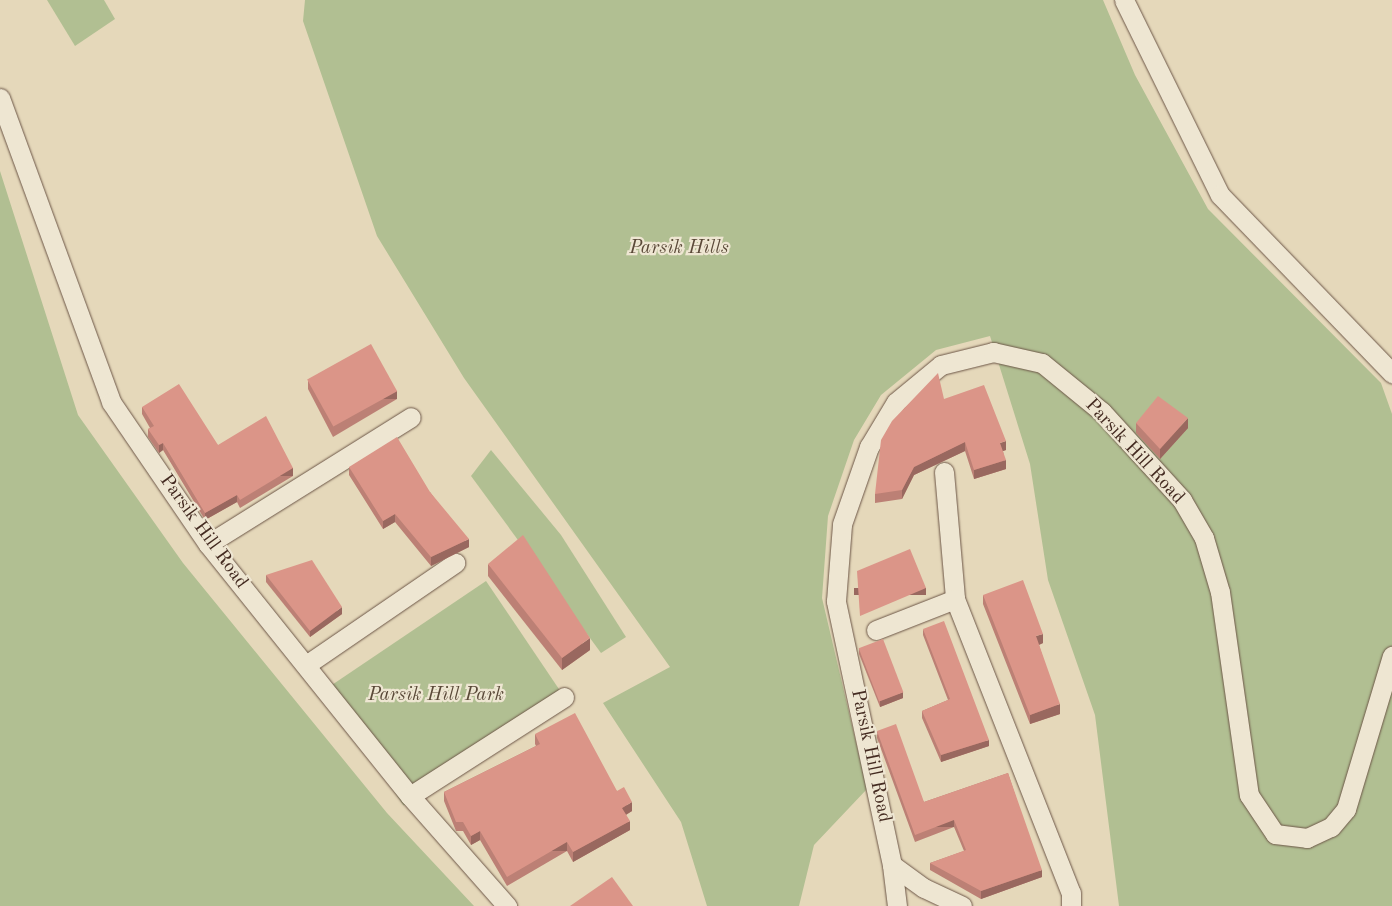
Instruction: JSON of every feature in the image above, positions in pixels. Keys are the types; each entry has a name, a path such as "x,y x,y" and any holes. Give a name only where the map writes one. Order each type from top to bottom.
{"street":[{"path":"1124,0 1220,195 1392,373"},
{"name":"Parsik Hill Road","path":"0,98 111,402 208,544 410,796 506,906"},
{"name":"Parsik Hill Road","path":"897,906 892,865 836,601 842,524 869,447 896,402 941,365 992,352 1042,363 1102,412 1182,500 1204,538 1220,592 1248,795 1275,834 1306,838 1331,827 1346,809 1392,656"},
{"path":"208,544 411,418"},
{"path":"944,472 955,599 1071,893 1071,906"},
{"path":"306,665 455,563"},
{"path":"876,630 955,599"},
{"path":"410,796 564,698"},
{"path":"892,865 924,888 962,906"}],"green space":[{"path":"47,0 104,0 115,19 75,46"},
{"name":"Parsik Hills","path":"305,0 1103,0 1135,75 1208,209 1381,383 1392,414 1392,906 1119,906 1095,715 1048,580 1030,464 990,336 936,350 881,395 854,440 828,516 822,598 867,789 814,845 799,906 707,906 681,822 603,703 670,667 464,378 377,236 303,21"},
{"path":"0,171 78,415 183,563 387,813 474,906 0,906"},
{"path":"491,450 561,535 626,637 601,653 471,476"},
{"name":"Parsik Hill Park","path":"486,581 564,697 403,806 325,689"}],"building":[{"path":"371,344 397,391 333,427 307,379"},
{"path":"938,373 944,399 984,385 1006,441 1000,443 1006,460 974,470 965,442 914,467 902,490 875,494 881,440 892,421"},
{"path":"179,384 218,445 266,416 293,468 240,500 237,495 205,513 163,443 159,445 148,429 154,426 142,407"},
{"path":"1158,396 1188,418 1160,449 1136,423"},
{"path":"397,437 430,492 469,539 431,557 395,514 383,521 349,467"},
{"path":"523,535 590,638 562,658 488,564"},
{"path":"910,549 926,588 860,616 857,571"},
{"path":"312,560 342,607 310,631 266,575"},
{"path":"1023,580 1043,634 1036,636 1060,704 1030,715 983,595"},
{"path":"944,621 989,740 941,755 922,711 950,699 923,629"},
{"path":"883,639 903,692 879,702 859,648"},
{"path":"575,713 617,791 624,787 632,802 622,808 630,821 573,852 567,842 507,877 480,831 471,836 463,822 456,822 444,792 540,744 535,734"},
{"path":"896,724 924,802 1008,773 1042,870 981,891 930,863 966,850 954,820 915,835 877,731"},
{"path":"612,877 633,906 570,906"}]}
